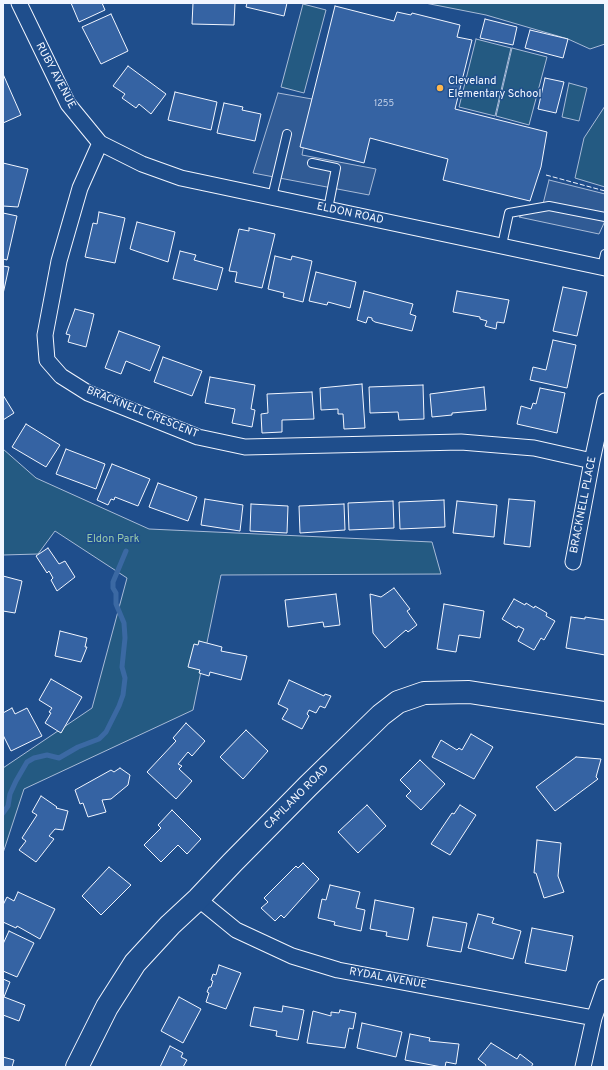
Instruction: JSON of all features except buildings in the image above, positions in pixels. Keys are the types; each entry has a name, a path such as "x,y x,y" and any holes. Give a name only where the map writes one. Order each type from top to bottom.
{"main road":[{"name":"CAPILANO ROAD","path":"77,1067 107,1006 135,963 170,925 198,899 308,786 381,715 398,702 424,692 469,692 605,713"}],"street":[{"name":"RUBY AVENUE","path":"19,3 68,104 100,143"},
{"name":"ELDON ROAD","path":"100,143 142,164 181,178 502,246 604,263"},
{"name":"BRACKNELL CRESCENT","path":"100,143 80,188 60,261 45,335 47,360 61,376 88,392 198,437 245,447 461,442 534,448 592,461"},
{"name":"BRACKNELL PLACE","path":"573,562 605,400"},
{"name":"RYDAL AVENUE","path":"198,899 236,930 292,956 338,970 594,1018"},
{"path":"583,1067 594,1018 605,987"}],"lane":[{"path":"272,197 287,134"},
{"path":"312,163 336,168 328,209"},
{"path":"502,246 509,213 549,206 605,217"}],"green space":[{"path":"425,3 605,3 605,44 590,49 568,39 486,15"},
{"path":"303,4 326,10 304,93 281,87"},
{"path":"476,39 511,48 495,116 459,107"},
{"path":"512,48 547,57 529,125 496,116"},
{"path":"569,83 587,88 579,121 562,117"},
{"path":"605,106 605,187 575,178 584,138"},
{"name":"Eldon Park","path":"3,449 36,478 149,529 432,542 441,574 221,575 193,710 24,789 3,853 3,768 92,708 127,578 55,531 38,554 3,555"}],"shaded area":[{"path":"278,93 312,99 302,155 376,169 369,195 253,173"},
{"path":"549,180 605,194 605,221 599,234 519,217 543,204"}],"waterway":[{"path":"3,813 8,806 10,794 16,781 27,762 34,758 47,755 59,758 78,747 99,739 106,732 119,706 123,695 125,678 122,667 125,638 124,623 116,604 116,593 113,588 113,582 126,551"}],"fence":[{"path":"546,175 605,191"}],"place":[{"name":"Cleveland Elementary School","path":"440,88"}]}
